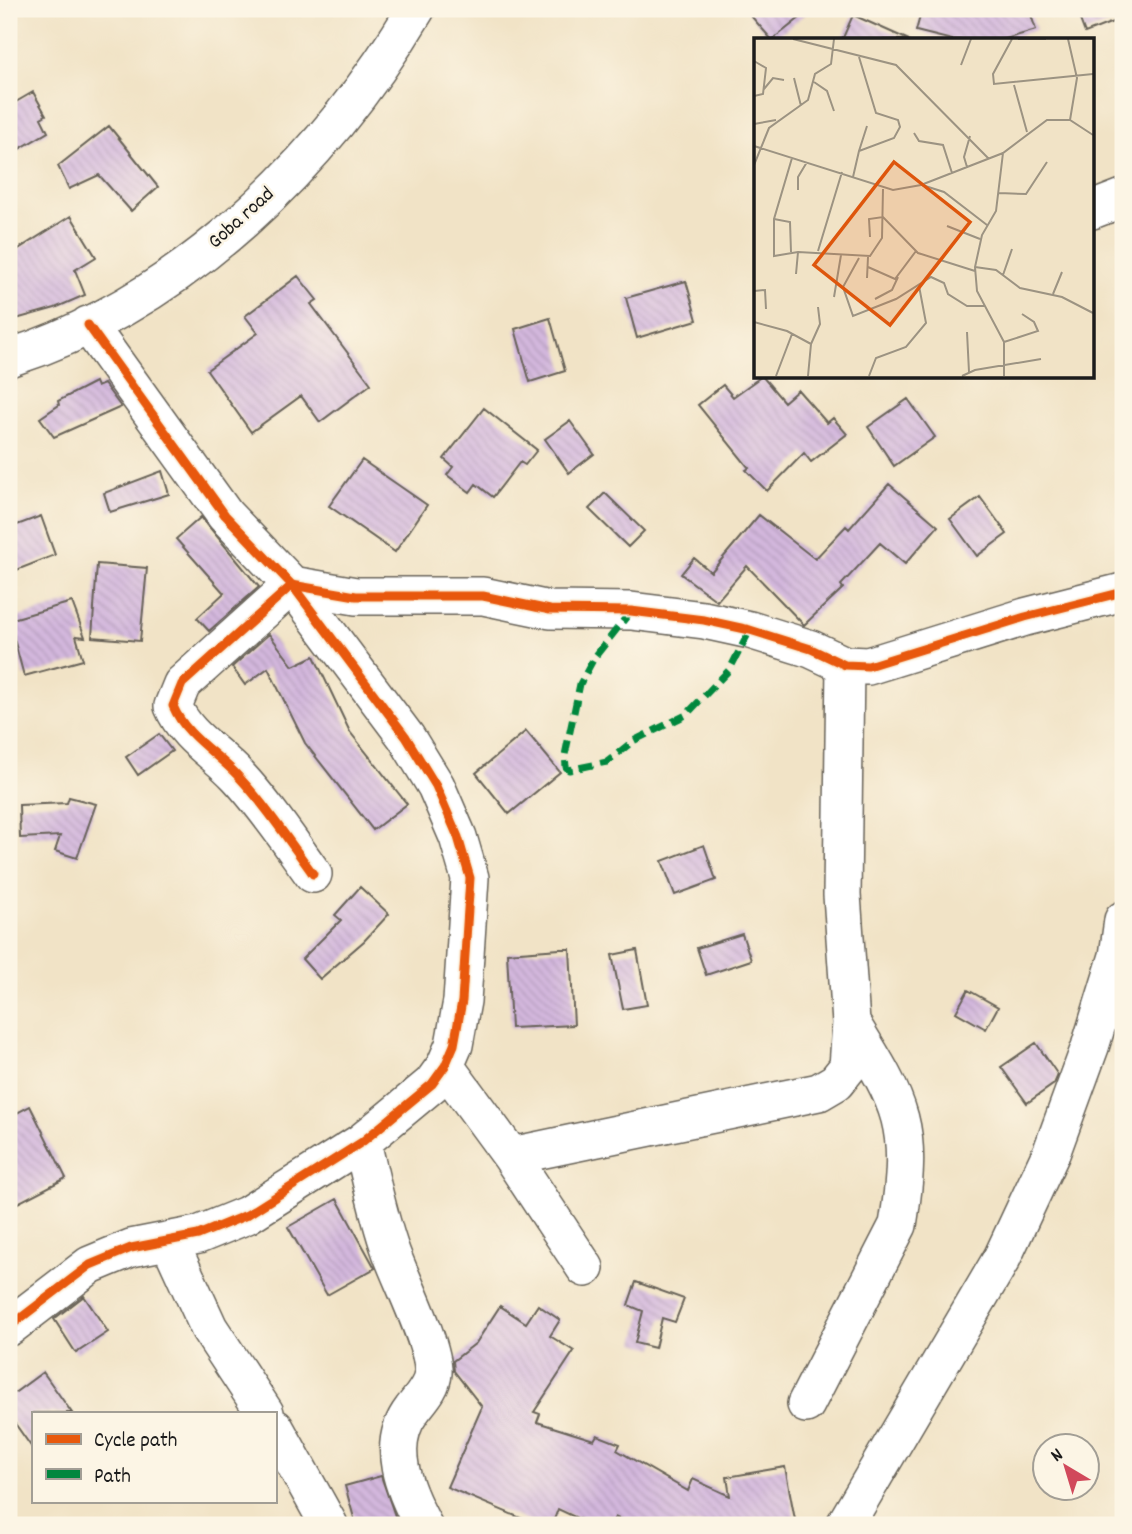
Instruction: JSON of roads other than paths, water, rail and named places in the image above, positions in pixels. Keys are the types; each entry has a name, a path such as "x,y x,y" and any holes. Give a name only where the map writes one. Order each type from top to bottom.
{"street":[{"name":"Goba road","path":"9,358 88,325 188,268 286,180 348,108 421,11"},
{"path":"1094,209 1123,198"},
{"path":"9,1327 90,1265 131,1248 198,1235 247,1215 362,1142 432,1084 445,1066 454,1045 462,1001 470,878 458,837 436,786 406,737 292,585 225,515 88,325"},
{"path":"292,585 356,596 482,596 550,610 631,611 704,620 811,649 845,665 879,664 1025,617 1123,592"},
{"path":"292,585 182,684 173,706 180,722 257,798 313,874"},
{"path":"511,1156 819,1092 836,1083 848,1067 852,1023 842,895 845,665"},
{"path":"845,1525 1002,1258 1052,1151 1120,960 1123,920"},
{"path":"806,1404 898,1225 903,1193 905,1129 893,1092 852,1023"},
{"path":"445,1066 511,1156 585,1268"},
{"path":"362,1142 390,1250 432,1359 433,1374 430,1386 404,1420 397,1444 400,1468 423,1525"},
{"path":"170,1242 209,1328 264,1412"},
{"path":"276,1430 329,1525"}]}
